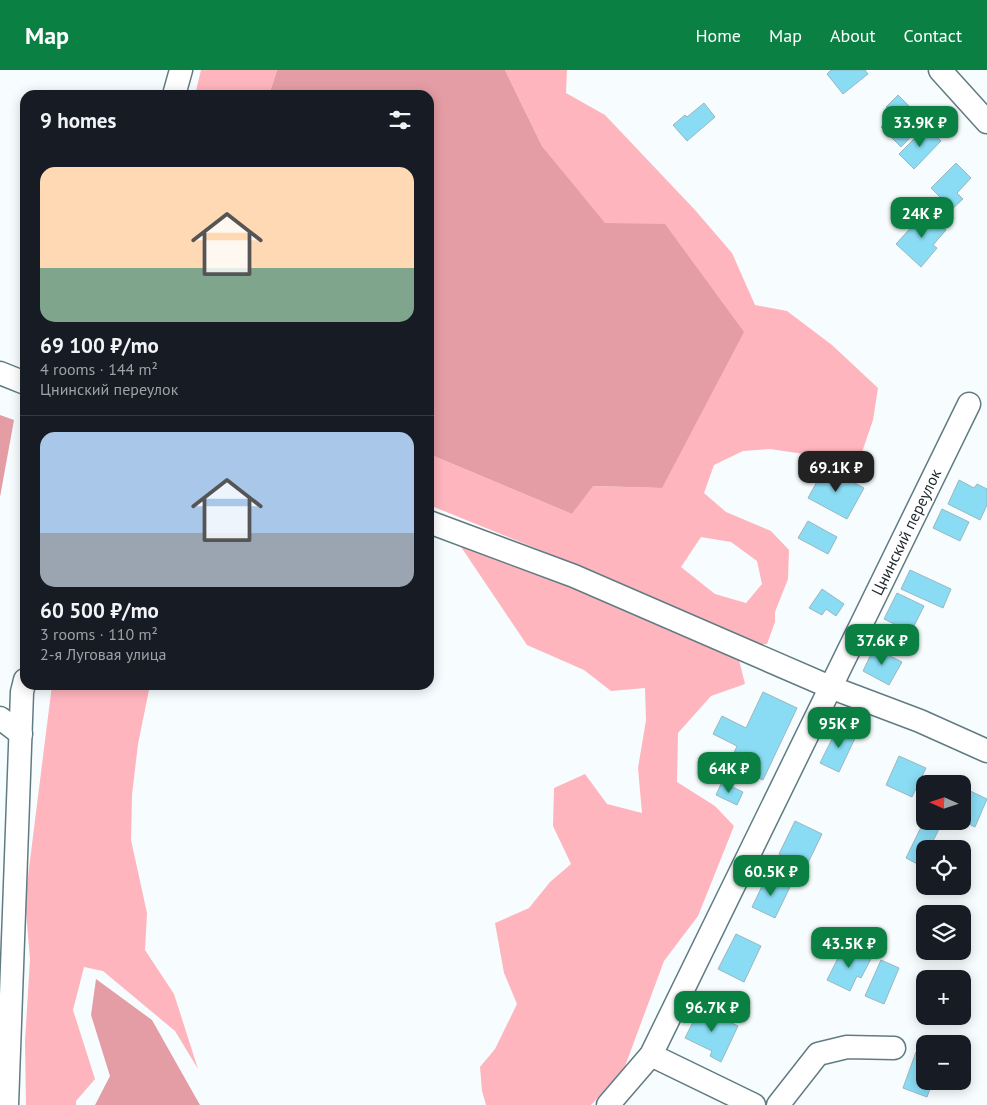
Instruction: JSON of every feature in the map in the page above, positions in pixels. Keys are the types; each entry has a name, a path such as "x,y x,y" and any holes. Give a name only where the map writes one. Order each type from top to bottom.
{"street":[{"path":"175,90 181,70"},
{"path":"940,70 987,122"},
{"path":"0,373 20,381"},
{"name":"Цнинский переулок","path":"608,1105 650,1055 969,404"},
{"path":"434,524 574,576 830,687 920,721 987,751"},
{"path":"7,1105 22,690"},
{"path":"0,718 21,734"},
{"path":"778,1105 818,1054 847,1046 894,1048"},
{"path":"650,1055 754,1105"}],"shaded area":[{"path":"201,70 277,70 271,90 196,90"},
{"path":"277,70 505,70 542,146 605,223 665,224 744,332 662,488 593,486 572,514 434,456 434,90 271,90"},
{"path":"505,70 567,70 566,93 605,115 695,210 732,253 755,305 787,311 832,345 878,388 873,420 861,455 838,459 770,449 743,451 714,465 704,493 726,512 771,531 789,550 788,579 775,612 775,622 767,644 743,646 550,554 434,507 434,456 572,514 592,486 662,488 665,224 605,224 542,146","holes":["701,537 731,542 757,561 762,584 746,603 715,594 681,567"]},
{"path":"0,415 14,420 0,497"},
{"path":"455,538 738,656 745,684 711,696 678,733 677,782 715,806 734,826 698,916 664,961 624,1069 591,1105 486,1105 482,1091 480,1067 495,1049 517,1004 504,973 495,923 529,908 550,882 571,864 553,826 554,788 585,774 607,804 642,813 638,768 646,720 645,688 611,691 584,670 527,645"},
{"path":"51,690 149,690 138,744 132,795 131,840 147,913 145,950 174,994 198,1069 175,1031 103,971 84,967 73,1010 95,1079 76,1101 76,1105 26,1105 25,1041 30,959 25,900"},
{"path":"96,979 152,1020 200,1105 95,1105 110,1076 91,1015"}],"building":[{"path":"831,70 865,70 868,74 843,94 827,74"},
{"path":"898,95 925,122 901,147 881,127 894,114 886,107"},
{"path":"704,103 715,117 687,141 673,125 685,115 687,117"},
{"path":"927,126 941,141 914,169 899,154"},
{"path":"956,163 971,178 957,193 963,199 952,209 931,188"},
{"path":"925,212 946,230 933,245 937,248 921,267 896,244"},
{"path":"825,467 864,488 847,519 808,498"},
{"path":"959,480 974,488 977,484 987,489 987,505 980,520 948,504"},
{"path":"942,509 969,522 960,541 933,528"},
{"path":"808,521 837,537 828,554 798,538"},
{"path":"910,570 951,589 943,608 901,589"},
{"path":"822,589 844,604 836,616 826,609 822,615 809,608"},
{"path":"897,593 924,606 911,632 884,619"},
{"path":"874,648 902,662 889,685 863,671"},
{"path":"763,692 797,708 763,780 729,764 737,746 713,734 722,716 746,728"},
{"path":"839,725 857,734 839,772 820,763"},
{"path":"899,756 926,768 923,775 916,775 916,789 912,797 886,785"},
{"path":"722,782 743,792 737,805 716,795"},
{"path":"971,791 987,799 975,827 971,825"},
{"path":"795,821 822,834 806,867 779,854"},
{"path":"920,830 938,830 934,840 916,840 916,863 906,858"},
{"path":"767,876 790,887 775,918 752,907"},
{"path":"736,934 761,946 744,982 718,969"},
{"path":"842,950 857,957 859,951 872,957 861,978 857,976 850,991 827,980"},
{"path":"881,960 899,968 884,1004 865,996"},
{"path":"700,1008 738,1026 721,1062 710,1056 712,1051 685,1038"},
{"path":"916,1052 916,1090 930,1090 927,1097 903,1088"}]}
